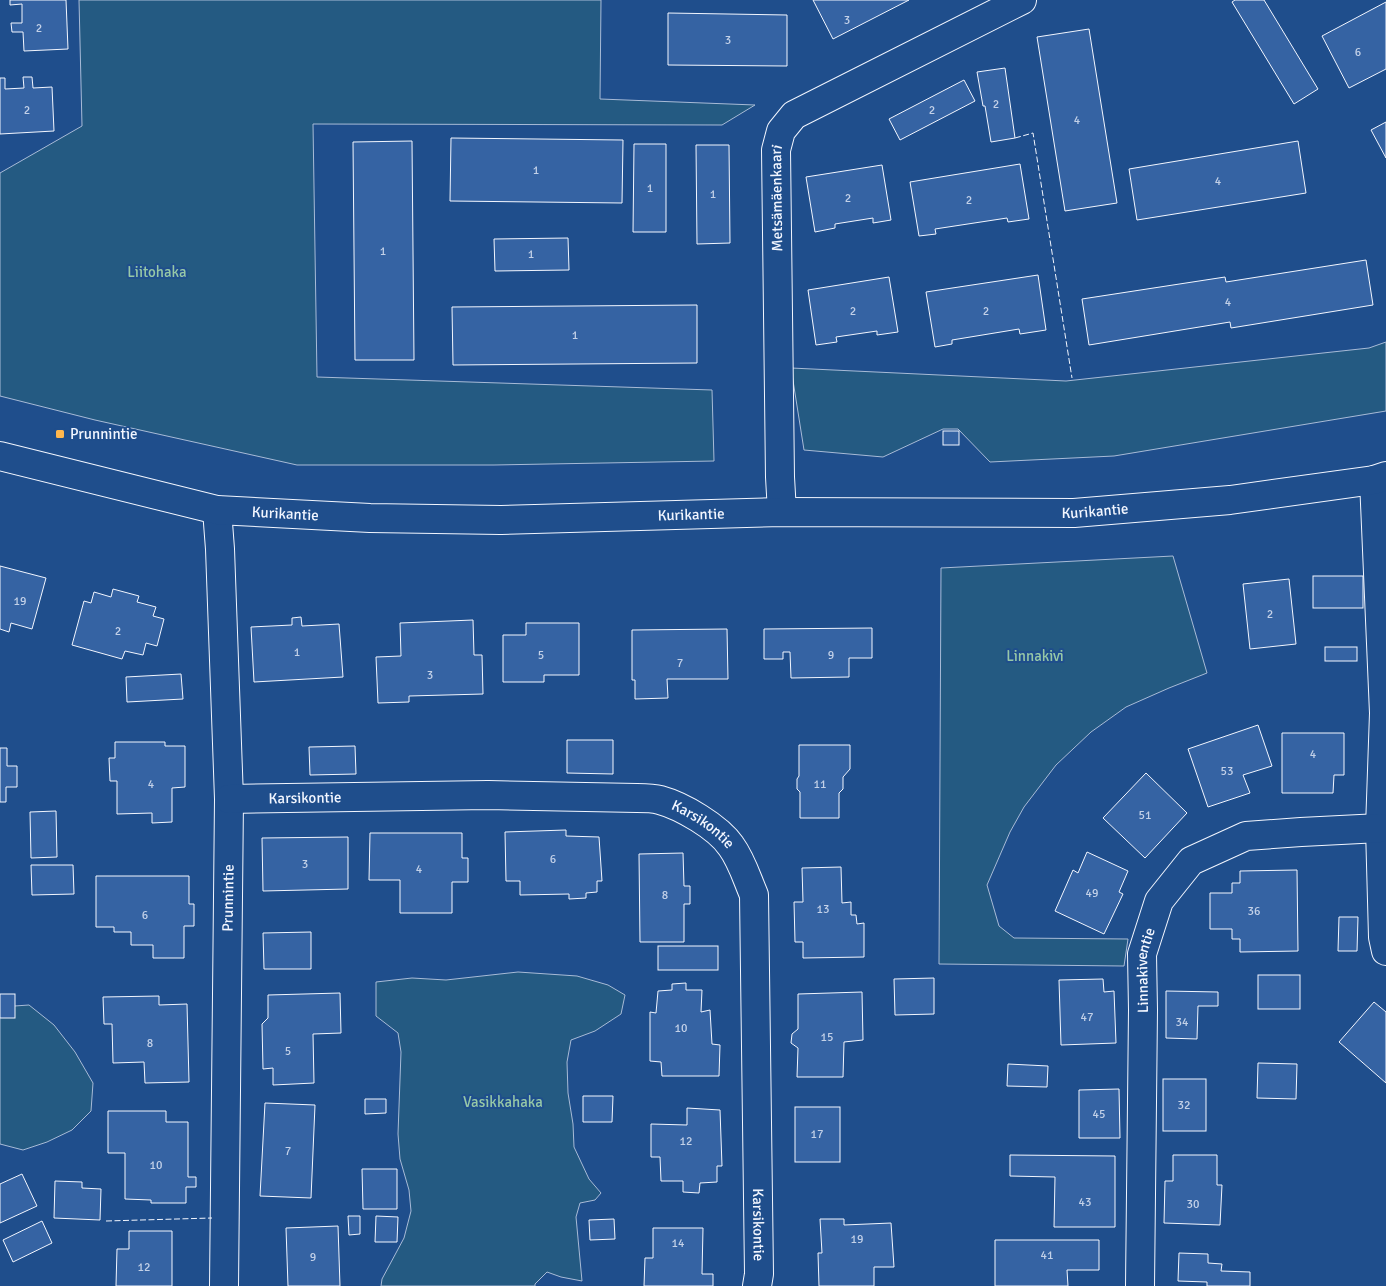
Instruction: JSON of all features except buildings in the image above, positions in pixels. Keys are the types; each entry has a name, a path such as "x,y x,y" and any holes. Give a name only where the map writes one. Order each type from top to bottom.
{"street":[{"name":"Metsämäenkaari","path":"782,512 776,150 781,131 794,115 1022,0"},
{"name":"Kurikantie","path":"0,456 217,510 370,518 501,520 782,512 1074,513 1230,500 1380,478"},
{"path":"1380,478 1384,713 1380,828 1383,936 1386,952"},
{"name":"Prunnintie","path":"217,510 229,799 224,1286"},
{"name":"Karsikontie","path":"229,799 488,795 637,798 660,800 684,810 709,824 731,845 744,868 754,895 759,1274 757,1286"},
{"name":"Linnakiventie","path":"1140,1286 1142,954 1158,901 1191,861 1246,836 1380,828"}],"green space":[{"name":"Liitohaka","path":"79,0 601,0 600,99 755,105 722,125 313,124 317,377 712,390 714,461 494,465 297,465 95,420 0,396 0,173 82,126"},
{"path":"1386,342 1386,411 1114,456 990,462 958,429 943,429 883,457 804,450 791,368 1066,381 1369,348"},
{"name":"Linnakivi","path":"1173,556 1207,673 1126,707 1091,732 1056,765 1024,807 1010,832 987,885 999,926 1014,938 1128,939 1124,966 939,964 941,568"},
{"name":"Vasikkahaka","path":"518,972 577,976 608,985 625,995 621,1014 595,1031 571,1040 567,1062 568,1093 573,1124 574,1147 589,1179 601,1193 595,1200 580,1203 576,1217 582,1281 547,1272 535,1286 381,1286 382,1279 404,1238 411,1211 409,1190 400,1159 398,1134 401,1052 398,1033 376,1016 376,982 412,978 446,980"},
{"path":"29,1005 54,1025 75,1052 93,1083 91,1111 72,1130 47,1142 23,1150 0,1144 0,1007"}],"fence":[{"path":"1015,138 1033,133 1072,378"},
{"path":"106,1221 212,1218"}],"place":[{"name":"Prunnintie","path":"60,434"}]}
